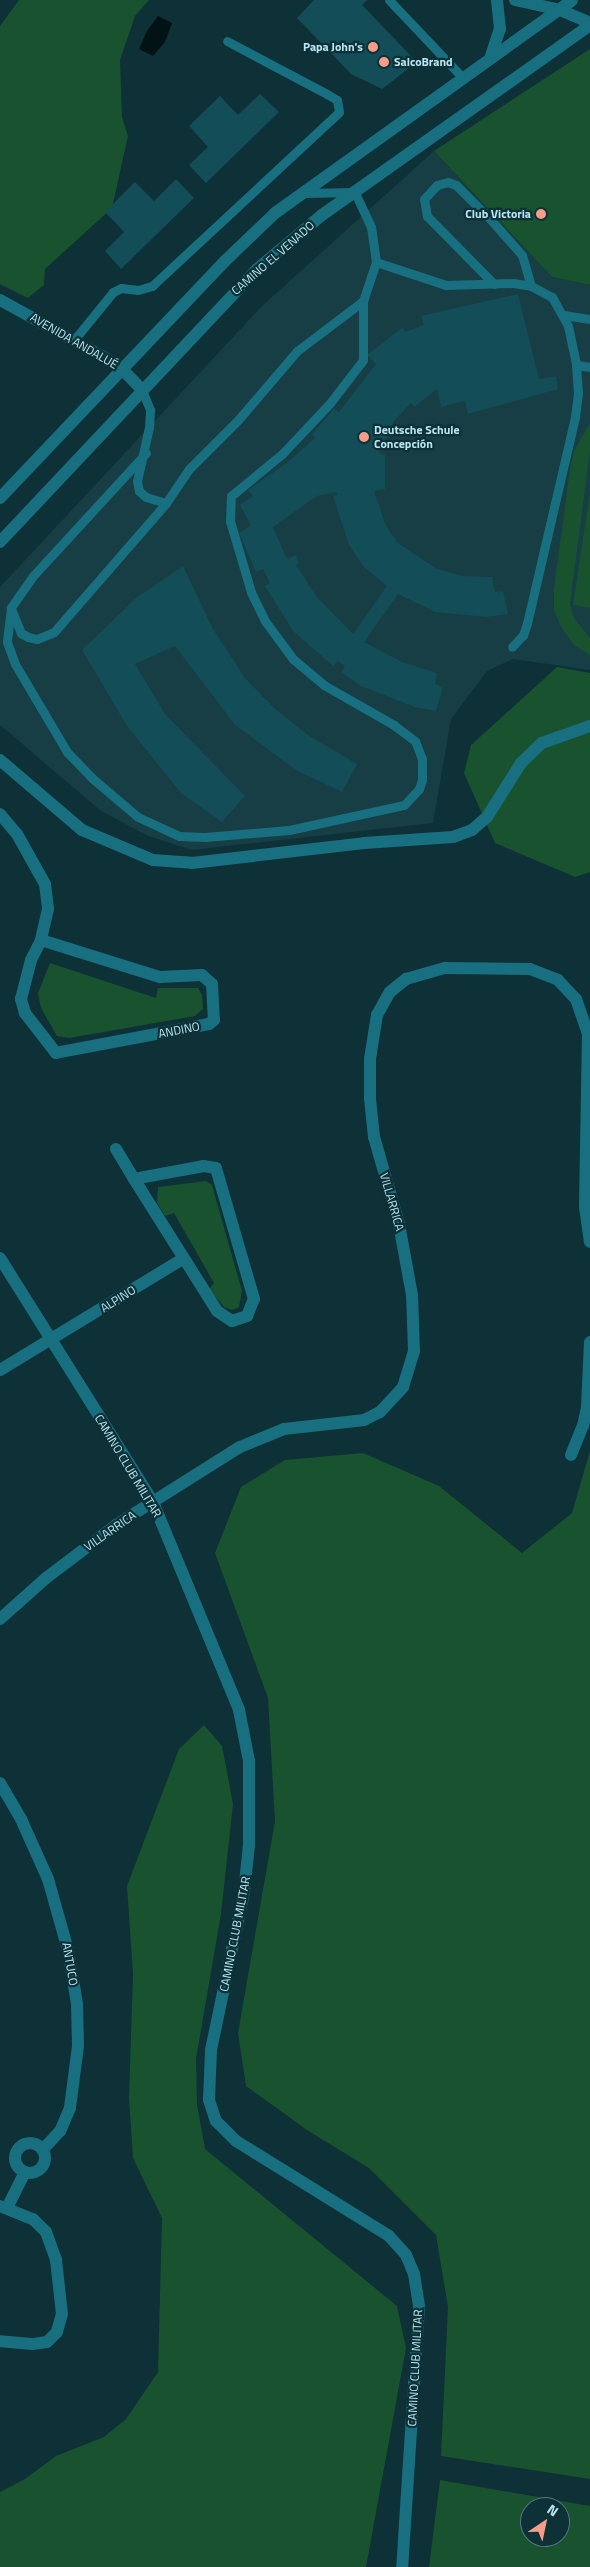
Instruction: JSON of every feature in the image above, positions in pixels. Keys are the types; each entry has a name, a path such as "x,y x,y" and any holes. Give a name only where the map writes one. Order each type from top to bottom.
{"street":[{"path":"490,59 500,29 497,0"},
{"path":"515,0 560,10 590,24"},
{"path":"0,498 249,236 298,194 572,0"},
{"name":"CAMINO EL VENADO","path":"0,542 256,270 355,192 590,24"},
{"name":"AVENIDA ANDALUÉ","path":"0,300 74,340 122,369 142,390"},
{"path":"0,760 82,830 153,860 192,863 364,843 453,837 472,830 487,817 521,764 542,743 590,726"},
{"name":"ANDINO","path":"0,814 17,834 45,884 48,909 41,940 31,960 21,1000 25,1013 56,1053 209,1024 214,1020 212,984 202,975 160,977 41,940"},
{"name":"VILLARRICA","path":"0,1619 81,1551 153,1502 240,1448 272,1432 353,1423 371,1417 398,1396 409,1376 414,1351 412,1295 399,1224 374,1136 370,1099 370,1059 377,1015 390,992 406,979 445,968 530,970 558,980 576,999 588,1032 585,1207 590,1242"},
{"path":"116,1149 134,1179 220,1315 232,1321 249,1314 254,1299 216,1168 204,1166 134,1179"},
{"name":"CAMINO CLUB MILITAR","path":"0,1258 153,1502 223,1665 239,1710 249,1761 249,1836 244,1892 211,2050 209,2100 216,2121 236,2141 389,2236 406,2254 414,2274 419,2308 402,2567"},
{"name":"ALPINO","path":"0,1370 184,1258"},
{"path":"571,1455 584,1426 587,1406 590,1342"},
{"name":"ANTUCO","path":"2,1789 48,1879 68,1950 77,2004 78,2046 70,2108 60,2131 42,2149"},
{"path":"30,2143 42,2149 46,2158 42,2168 34,2173 25,2172 15,2162 18,2149 30,2143"},
{"path":"0,2342 32,2344 47,2342 57,2332 62,2320 60,2278 51,2241 33,2219 4,2207 25,2172"}],"lane":[{"path":"389,0 463,78"},
{"path":"74,340 113,292 121,288 138,290 152,286 339,112 337,100 328,94 227,41"},
{"path":"494,284 427,216 424,199 437,185 448,182 456,186 497,226 524,259 532,286"},
{"path":"146,452 33,576 12,608 7,642 12,656 67,752 113,798 156,827 179,836 206,837 289,830 393,810 413,797 419,789 423,770 415,741 394,725 324,685 293,659 266,622 251,592 230,521 231,496 282,454 330,403 363,360 363,301 376,262 371,227 355,192 298,194"},
{"path":"376,262 446,285 494,284 532,286 552,297 564,315 576,365 578,393 567,452 527,622 522,635 512,647"},
{"path":"12,608 21,633 37,639 54,632 166,503 189,469 238,420 296,352 363,301"},
{"path":"564,315 590,318"},
{"path":"576,365 590,367"},
{"path":"142,390 150,410 146,452 137,481 138,491 146,497 166,503"}],"shaded area":[{"path":"158,16 172,23 165,42 153,56 139,49 147,31"},
{"name":"Deutsche Schule Concepción","path":"434,151 552,277 590,285 590,670 513,659 487,671 451,719 433,823 192,850 148,836 101,811 0,725 0,587 262,306"}],"green space":[{"path":"19,0 149,0 135,16 120,60 122,117 128,136 112,208 45,269 44,285 28,298 0,284 0,26"},
{"name":"Club Victoria","path":"590,49 590,285 552,277 434,151"},
{"path":"590,423 590,451 570,604 574,618 590,638 590,655 574,645 561,627 554,610 554,589 570,468 574,451"},
{"path":"590,492 590,608 573,605"},
{"path":"557,667 590,673 590,872 575,877 495,843 464,773 471,745"},
{"path":"50,963 156,998 158,988 198,988 202,995 203,1009 195,1016 69,1038 57,1036 41,1008 38,993"},
{"path":"206,1181 212,1185 242,1291 239,1307 232,1310 224,1307 209,1289 214,1283 174,1213 165,1216 157,1203 158,1187"},
{"path":"590,1451 590,2479 441,2456 448,2307 436,2235 369,2168 307,2130 246,2086 238,2033 275,1821 268,1698 215,1553 241,1487 285,1460 363,1453 439,1486 522,1553 572,1513"},
{"path":"204,1725 222,1746 233,1804 221,1914 196,2059 197,2105 205,2149 397,2306 406,2348 366,2567 0,2567 0,2492 25,2479 56,2456 104,2437 126,2419 158,2372 162,2218 133,2158 129,2098 133,1974 127,1886 179,1749"},
{"path":"440,2480 538,2497 520,2497 520,2547 570,2547 570,2503 590,2506 590,2567 429,2567"}],"building":[{"path":"314,0 367,0 362,5 417,62 382,89 351,74 297,18"},
{"path":"260,94 279,112 206,183 189,165 208,147 189,126 220,96 238,115"},
{"path":"176,179 194,198 121,269 105,251 124,232 105,212 135,182 154,201"},
{"path":"518,294 539,379 556,376 558,389 468,414 465,401 441,407 437,389 414,407 411,403 394,421 379,453 385,455 385,489 374,491 386,526 398,543 437,569 463,576 492,577 495,592 503,591 508,614 486,617 435,612 398,594 364,642 402,662 437,673 435,684 443,687 436,711 415,707 361,686 341,672 345,666 338,661 333,666 293,631 265,586 270,583 263,569 256,572 239,533 251,525 240,505 253,496 248,490 288,462 315,438 312,434 334,409 339,412 376,364 367,355 403,327 405,332 424,325 421,316","holes":["336,492 338,495 333,496 349,545 363,566 387,586 353,634 317,597 296,565 299,564 296,555 287,559 273,527 317,496"]},
{"path":"183,566 213,629 245,678 274,708 308,735 357,764 342,792 296,770 235,725 175,646 135,664 165,714 245,796 222,822 181,793 127,726 82,650 136,598"}],"place":[{"name":"Papa John's","path":"373,47"},
{"name":"SalcoBrand","path":"384,62"},
{"name":"Club Victoria","path":"541,214"},
{"name":"Deutsche Schule Concepción","path":"364,437"}]}
